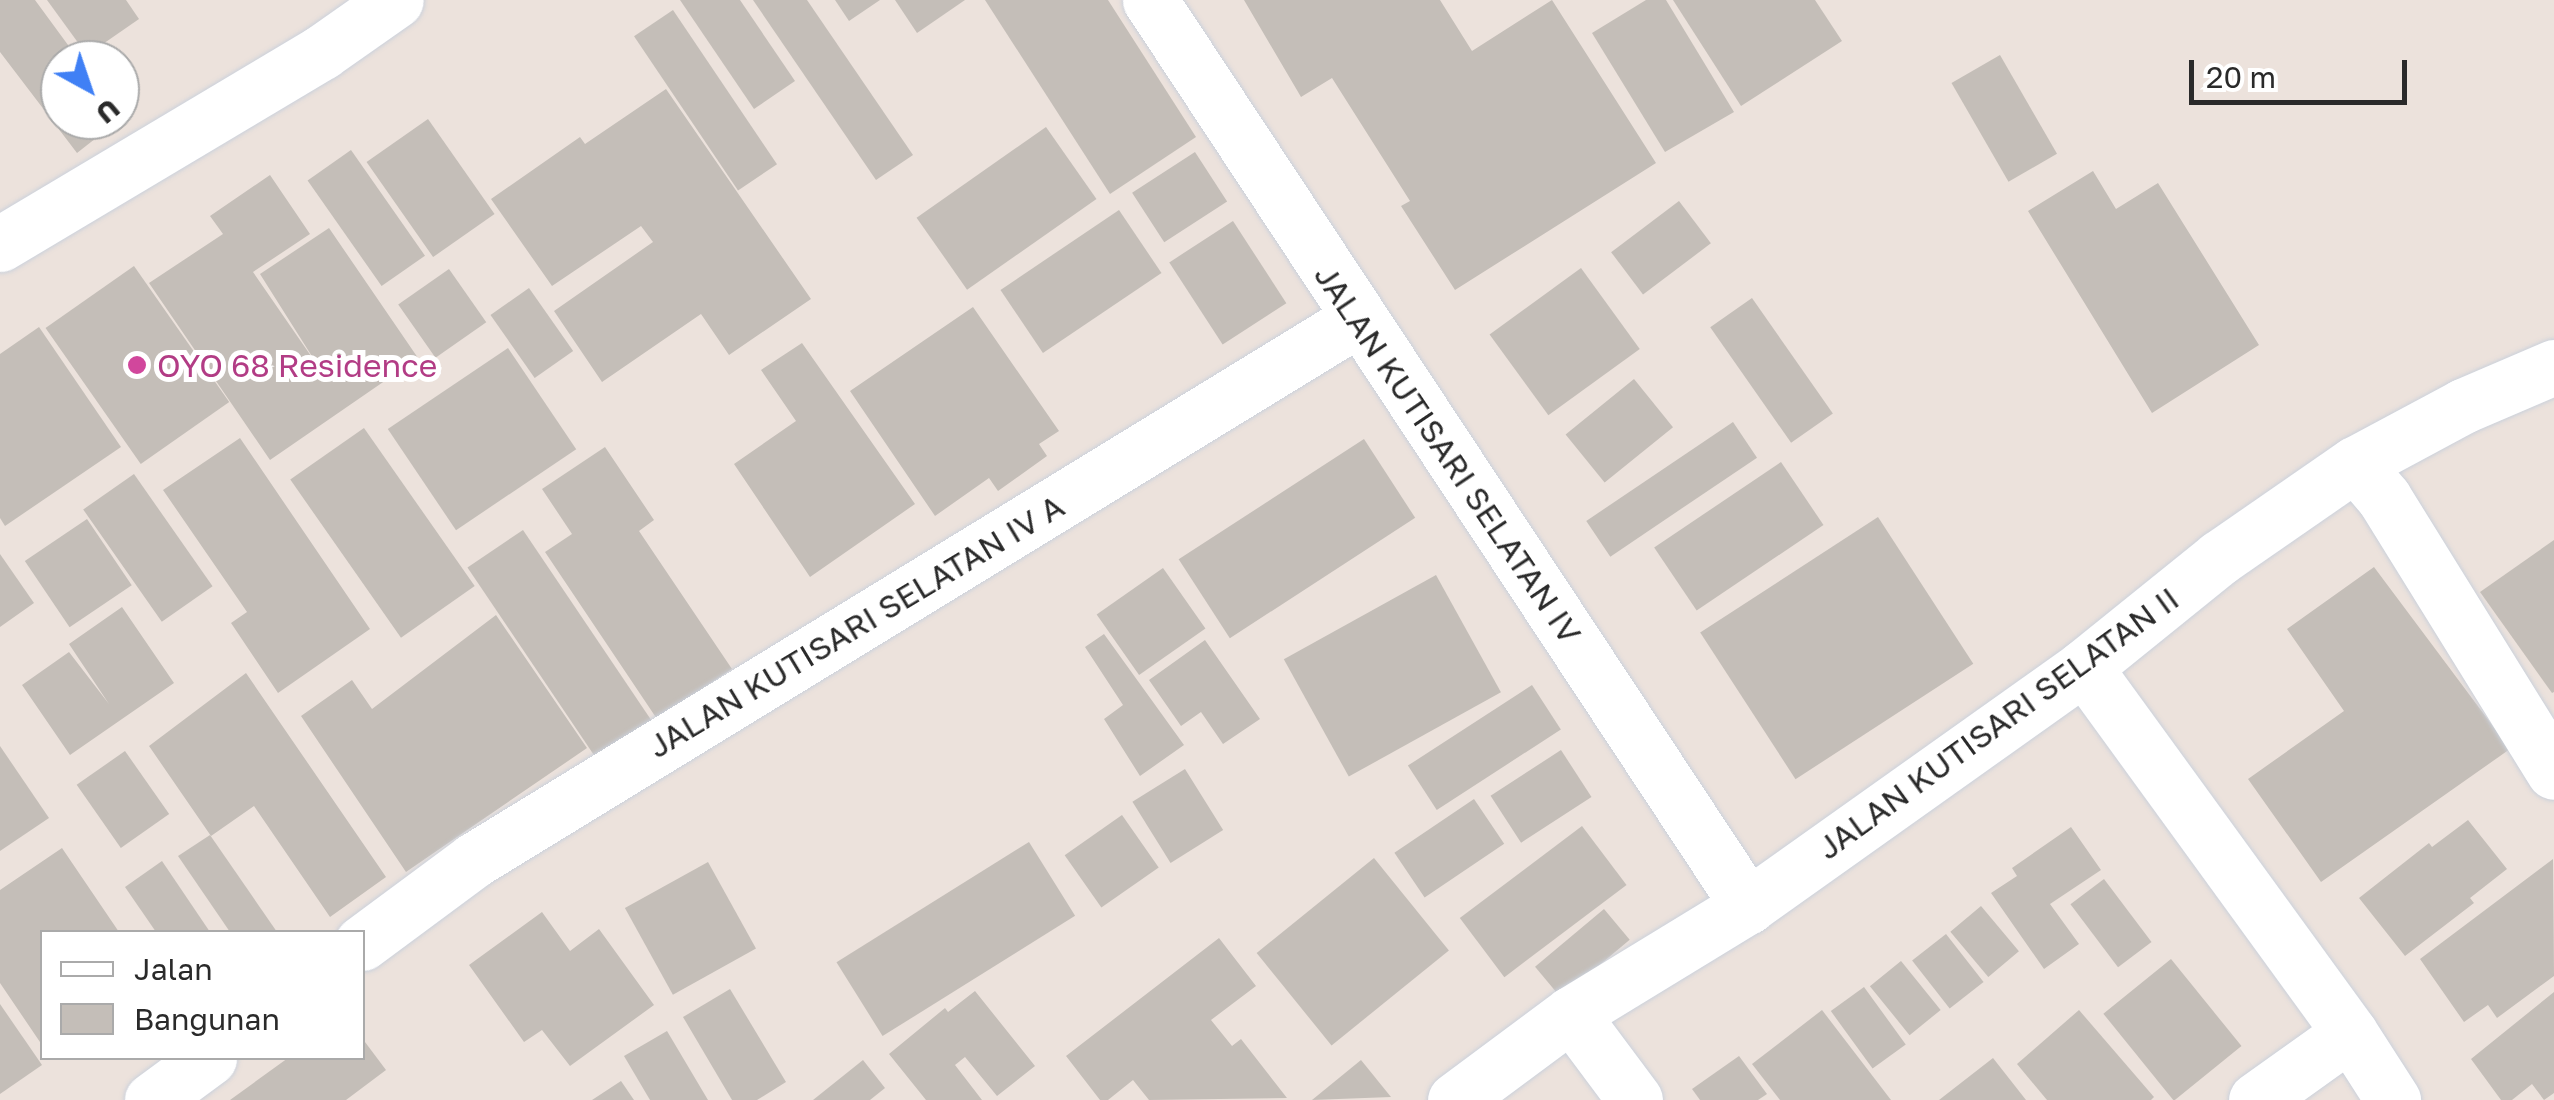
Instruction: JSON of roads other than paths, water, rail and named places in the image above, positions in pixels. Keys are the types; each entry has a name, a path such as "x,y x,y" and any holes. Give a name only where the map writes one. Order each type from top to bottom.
{"street":[{"path":"0,244 322,52 396,0"},
{"name":"JALAN KUTISARI SELATAN IV","path":"1150,0 1748,906"},
{"name":"JALAN KUTISARI SELATAN IV A","path":"365,942 474,860 1358,319"},
{"name":"JALAN KUTISARI SELATAN II","path":"1455,1100 1571,1014 1748,906 2084,667 2219,558 2354,464 2463,406 2554,367"},
{"path":"2354,464 2384,498 2554,772"},
{"path":"2084,667 2350,1033 2393,1100"},
{"path":"1571,1014 1635,1100"},
{"path":"2256,1100 2350,1033"},
{"path":"152,1100 207,1060"}],"place":[{"name":"OYO 68 Residence","path":"137,365"}]}
